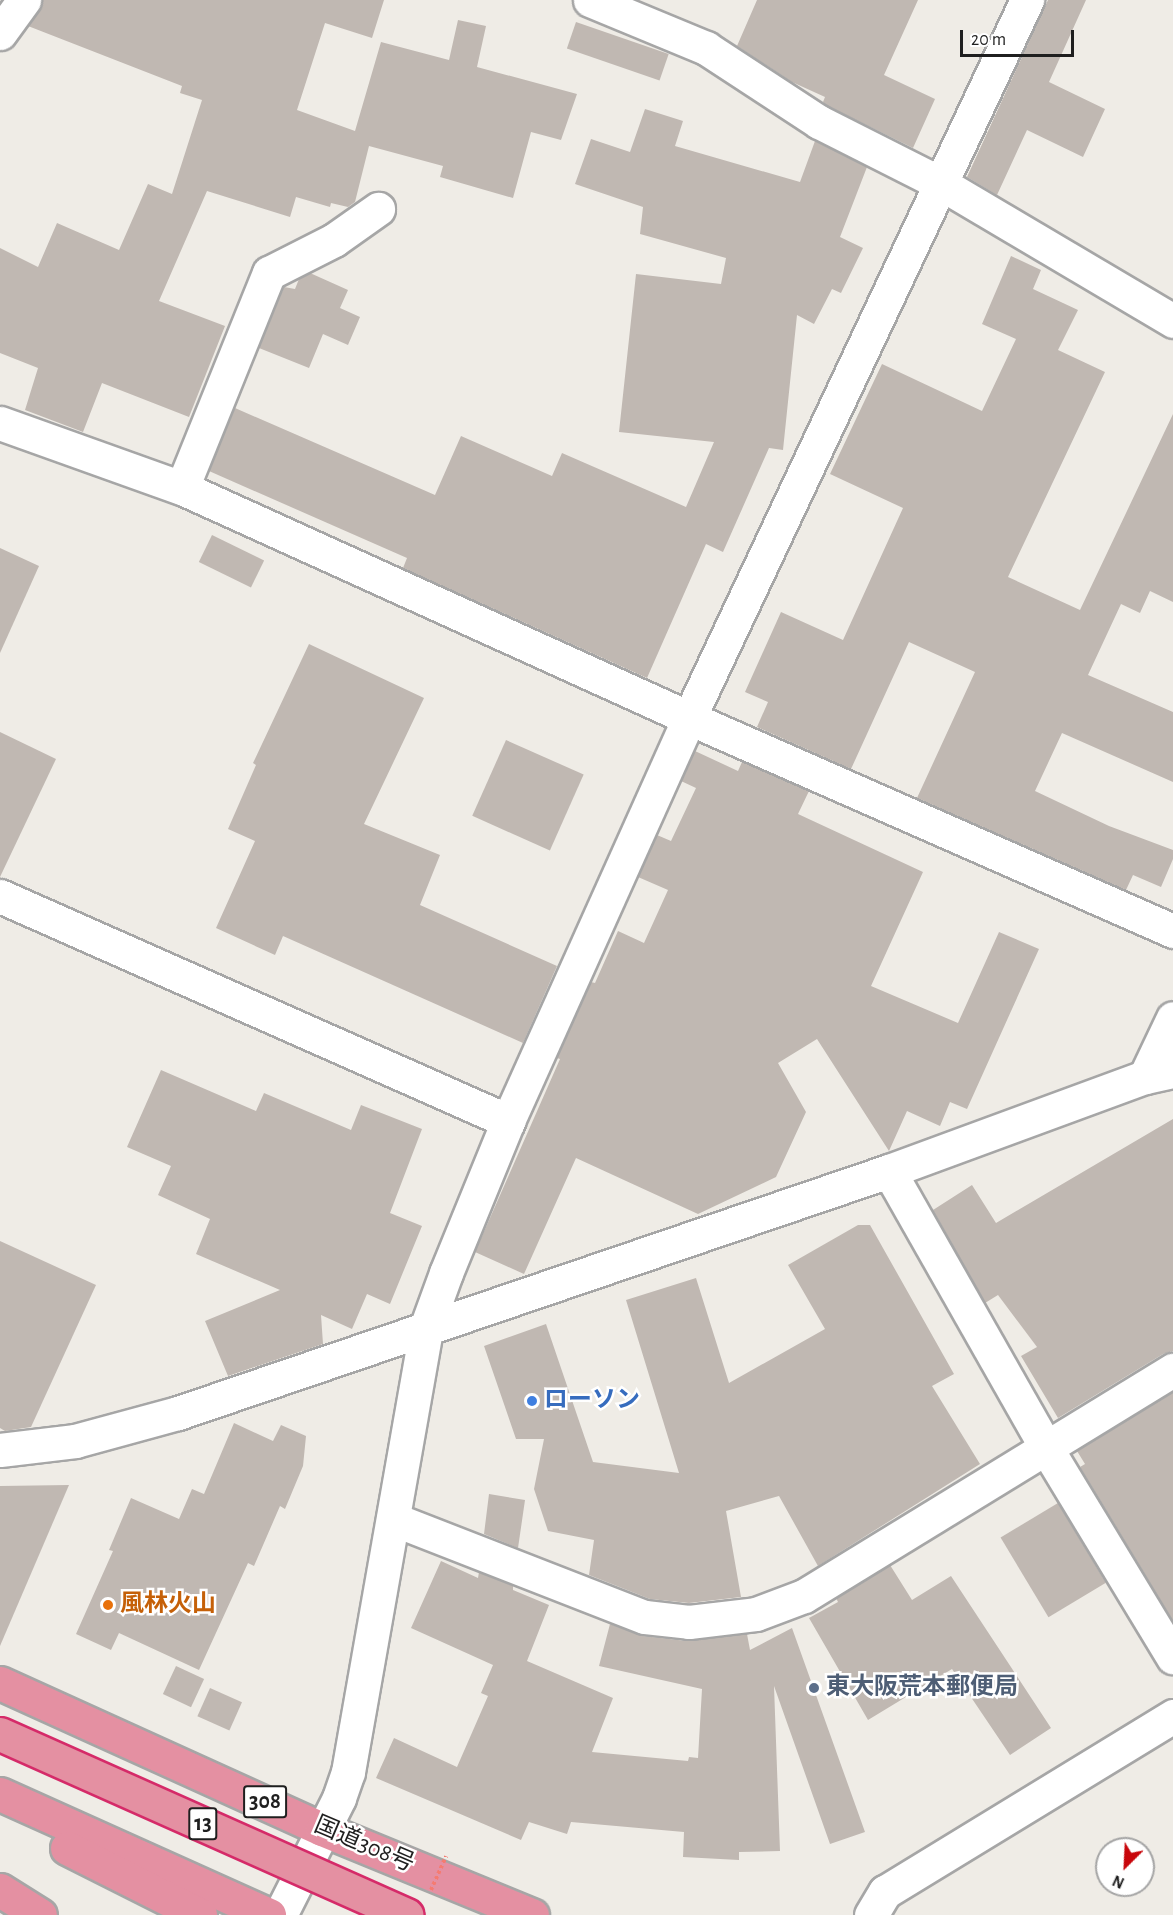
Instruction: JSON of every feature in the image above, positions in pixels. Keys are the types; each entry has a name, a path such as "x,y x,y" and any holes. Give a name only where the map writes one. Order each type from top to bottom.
{"highway":[{"name":"国道308号","path":"0,1683 322,1829 532,1915"},
{"name":"13","path":"0,1734 348,1889 417,1908"},
{"name":"13","path":"0,1794 269,1915"},
{"path":"0,1815 200,1915"},
{"path":"0,1890 40,1915"}],"street":[{"path":"0,33 24,0"},
{"path":"590,0 706,48 819,122 940,183 1173,321"},
{"path":"280,1915 339,1798 348,1773 426,1328 446,1273 508,1121 689,718 1027,0"},
{"path":"182,488 269,273 334,240 378,209"},
{"path":"0,423 182,488 689,718 1173,931"},
{"path":"0,896 508,1121"},
{"path":"0,1450 75,1441 178,1413 889,1171 1159,1074 1173,1018"},
{"path":"889,1171 1045,1446 1173,1657"},
{"path":"393,1519 645,1617 689,1622 756,1614 804,1596 1045,1446 1173,1370"},
{"path":"871,1915 885,1892 1173,1716"}],"path":[{"path":"417,1908 446,1856"}],"building":[{"path":"42,0 384,0 372,38 325,23 297,110 355,131 381,42 449,60 458,20 486,26 477,67 577,94 561,140 531,132 513,198 440,177 443,166 369,146 355,202 348,207 331,203 330,207 296,197 290,217 207,191 159,301 225,326 189,417 102,383 83,432 25,410 38,368 0,353 0,248 38,267 57,223 119,250 148,184 172,194 202,100 180,93 182,86 28,26 39,11"},
{"path":"757,0 918,0 884,75 935,99 913,148 828,106 823,102 825,97 792,82 737,46"},
{"path":"1048,0 1086,0 1049,82 1105,109 1083,157 1027,130 997,195 967,177"},
{"path":"576,22 669,54 660,80 567,48"},
{"path":"645,109 683,121 675,146 800,182 815,141 867,167 840,237 863,248 841,293 832,289 814,324 797,315 783,450 769,448 723,552 706,544 647,678 403,568 407,558 209,471 235,408 435,495 461,436 552,476 562,453 686,507 714,442 619,432 636,274 721,284 726,258 640,234 643,207 575,184 591,139 630,152"},
{"path":"1011,256 1041,270 1033,289 1078,310 1058,350 1105,372 1008,577 1080,610 1173,414 1173,602 1150,591 1140,613 1121,604 1088,675 1173,712 1173,782 1062,733 1035,791 1109,826 1173,850 1173,859 1161,887 1133,875 1126,890 917,798 975,672 909,642 851,769 757,727 768,702 745,692 781,612 843,640 903,508 830,474 882,364 982,411 1016,339 982,324"},
{"path":"310,273 348,290 340,308 360,317 348,345 323,334 309,368 259,348 284,287 295,289 299,279"},
{"path":"212,535 264,560 251,587 199,562"},
{"path":"0,548 39,566 0,653"},
{"path":"309,644 424,698 364,824 440,855 420,905 557,966 523,1043 283,936 275,955 216,928 255,841 228,829 256,765 253,763"},
{"path":"0,732 56,759 0,877"},
{"path":"506,740 584,775 550,850 472,816"},
{"path":"695,751 738,771 742,762 809,791 798,814 923,872 871,986 958,1023 999,932 1039,949 967,1109 950,1102 940,1126 907,1111 889,1151 817,1039 778,1063 806,1112 776,1177 698,1214 576,1158 524,1274 475,1252 560,1059 557,1058 591,982 595,983 618,931 644,943 668,890 638,877 657,835 671,841 696,788 681,781"},
{"path":"161,1070 256,1111 264,1093 351,1130 361,1105 422,1129 390,1213 422,1226 390,1304 367,1294 352,1329 321,1315 323,1344 228,1376 205,1321 280,1290 196,1254 210,1219 158,1195 171,1166 127,1147"},
{"path":"1173,1119 1173,1351 1163,1354 1058,1418 1021,1356 1037,1347 998,1295 985,1303 933,1210 972,1185 996,1223"},
{"path":"858,1225 870,1225 954,1374 932,1386 980,1464 818,1566 779,1496 726,1511 741,1597 689,1603 650,1599 589,1575 594,1540 548,1531 534,1489 544,1439 516,1439 484,1346 546,1324 593,1462 679,1473 626,1300 696,1278 729,1383 825,1329 788,1265"},
{"path":"0,1241 96,1285 31,1427 5,1431 0,1428"},
{"path":"1173,1392 1173,1621 1080,1467 1085,1464 1077,1451"},
{"path":"234,1423 273,1441 281,1425 306,1436 303,1466 285,1509 280,1506 254,1566 248,1563 199,1670 119,1633 111,1650 76,1634 113,1551 109,1550 131,1498 179,1519 192,1489 204,1494"},
{"path":"69,1485 0,1646 0,1486"},
{"path":"489,1494 525,1500 518,1548 484,1534"},
{"path":"1058,1503 1106,1583 1048,1617 1001,1538"},
{"path":"441,1561 478,1578 479,1572 513,1586 513,1590 549,1605 527,1661 613,1698 592,1752 688,1761 689,1757 698,1758 702,1689 599,1666 610,1624 643,1636 687,1641 747,1634 750,1650 792,1628 865,1832 830,1844 774,1686 780,1851 739,1852 739,1860 683,1857 684,1832 571,1822 567,1834 529,1822 521,1840 376,1778 394,1738 457,1767 488,1696 481,1693 493,1665 411,1628"},
{"path":"890,1565 912,1600 951,1576 1051,1728 1010,1755 952,1669 868,1720 809,1618 838,1602 836,1598"},
{"path":"176,1666 204,1679 191,1707 163,1694"},
{"path":"210,1688 242,1702 229,1731 197,1716"}],"place":[{"name":"ローソン","path":"532,1401"},
{"name":"風林火山","path":"108,1605"},
{"name":"東大阪荒本郵便局","path":"814,1688"}]}
